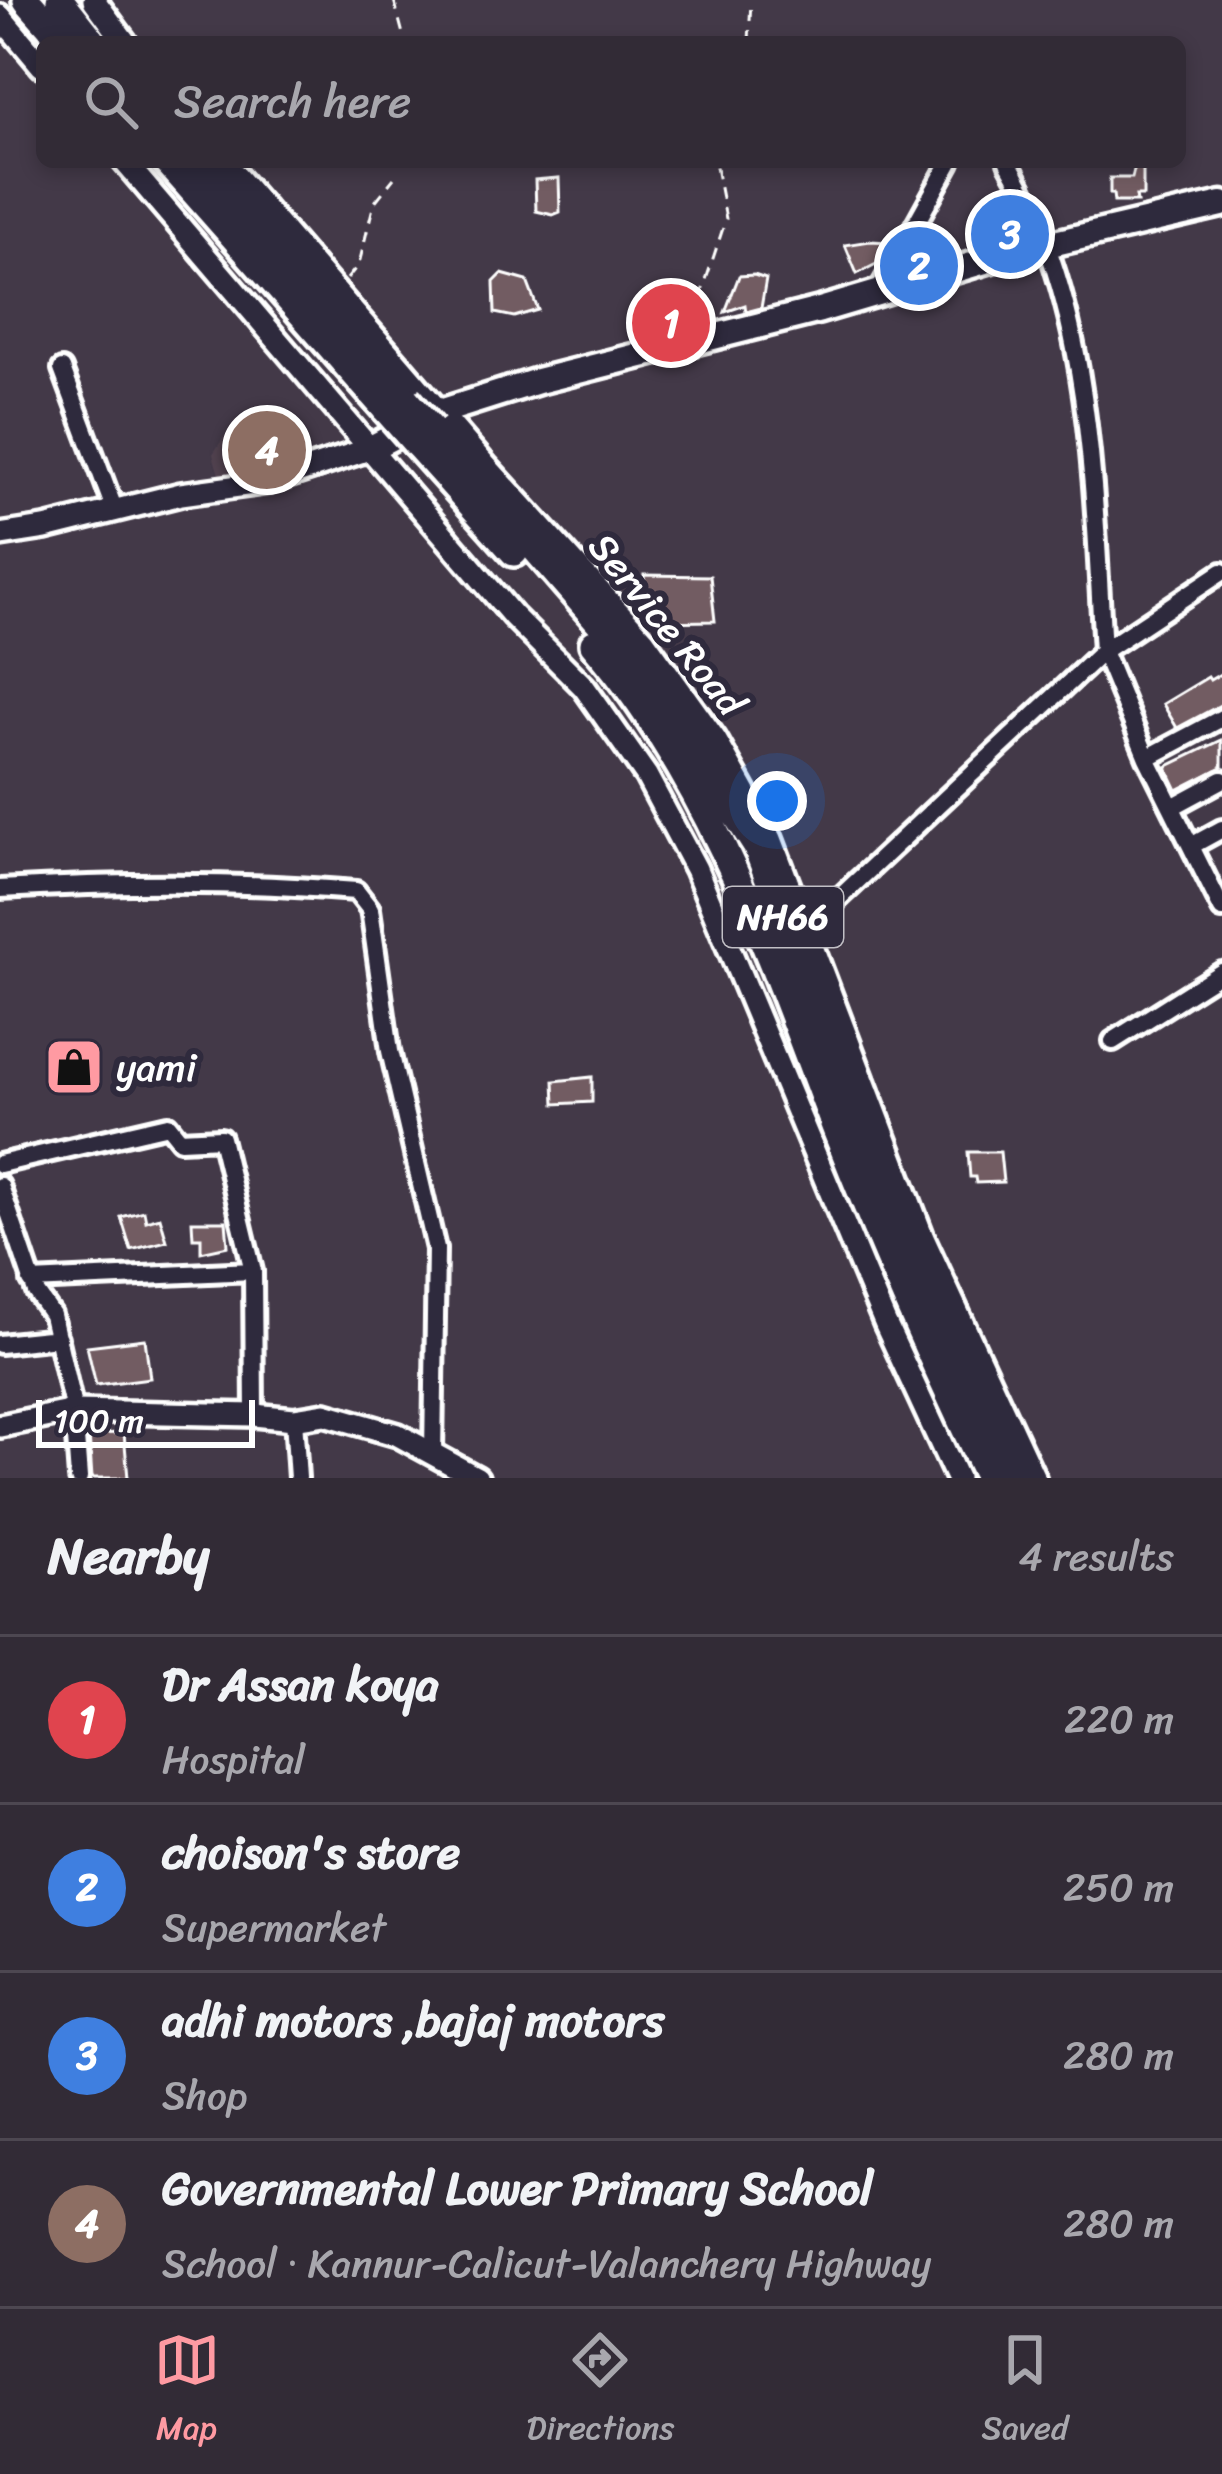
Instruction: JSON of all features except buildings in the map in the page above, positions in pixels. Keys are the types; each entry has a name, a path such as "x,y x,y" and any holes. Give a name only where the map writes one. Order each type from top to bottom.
{"highway":[{"path":"27,0 59,36"},
{"path":"60,0 88,36"},
{"name":"NH66","path":"174,168 396,404 429,428 649,679 757,847 923,1286 1014,1478"},
{"name":"NH66","path":"203,168 396,404"},
{"name":"NH66","path":"429,428 627,682 683,771 742,889 878,1234 989,1478"}],"main road":[{"path":"369,449 538,381 1044,246 1222,204"}],"street":[{"path":"94,0 121,36"},
{"path":"0,16 36,59"},
{"path":"130,168 513,616 584,687 646,775 696,868 886,1325 958,1478"},
{"name":"Service Road","path":"229,168 338,289 429,428 644,640 715,739 771,839 923,1238 1034,1478"},
{"path":"878,294 947,168"},
{"path":"1012,168 1026,191 1070,318 1089,426 1103,651 1147,758 1219,898"},
{"path":"62,368 115,512"},
{"path":"0,536 181,494 269,482 369,449"},
{"path":"806,929 1103,651 1222,572"},
{"path":"1147,758 1222,718"},
{"path":"1172,807 1222,780"},
{"path":"1192,846 1222,830"},
{"path":"0,889 247,881 356,891 370,909 394,1071 436,1249 433,1454"},
{"path":"1113,1041 1222,972"},
{"path":"0,1164 169,1125 180,1140 221,1138 254,1271 254,1415"},
{"path":"0,1186 32,1281 52,1315 74,1411 79,1478"},
{"path":"32,1281 254,1271"},
{"path":"0,1344 58,1338"},
{"path":"0,1426 74,1411 294,1419 326,1414 398,1435 478,1478"},
{"path":"294,1419 298,1478"}],"path":[{"path":"394,0 403,36"},
{"path":"749,36 751,0"},
{"path":"694,340 700,298 726,220 716,168"},
{"path":"338,289 359,264 374,203 394,178"}],"shaded area":[{"path":"272,414 279,425 283,473 222,485 213,454 235,420"}],"place":[{"name":"adhi motors ,bajaj motors","path":"1010,234"},
{"name":"choison's store","path":"919,266"},
{"name":"Dr Assan koya","path":"671,323"},
{"name":"Governmental Lower Primary School","path":"267,450"},
{"name":"yami","path":"74,1067"}]}
